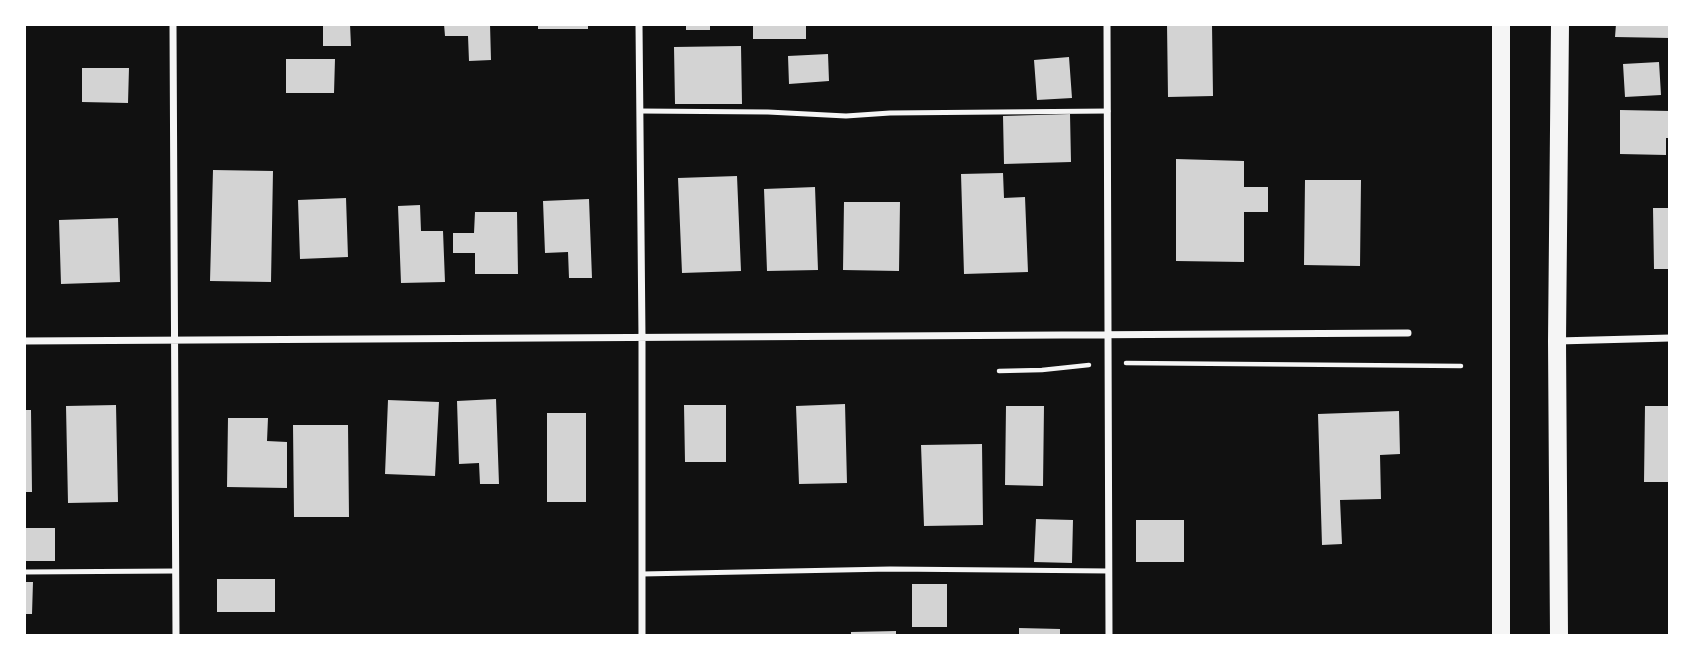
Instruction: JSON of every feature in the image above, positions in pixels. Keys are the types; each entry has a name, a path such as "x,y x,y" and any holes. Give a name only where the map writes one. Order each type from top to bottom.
{"main road":[{"path":"1501,24 1501,635"},
{"path":"1559,635 1557,341 1560,24"}],"street":[{"path":"173,24 176,635"},
{"path":"639,24 642,635"},
{"path":"1107,24 1109,635"},
{"path":"24,341 1408,333"},
{"path":"1557,341 1670,338"}],"lane":[{"path":"640,111 768,112 846,116 890,113 1108,111"},
{"path":"642,574 890,569 1109,571"},
{"path":"24,572 175,571"}],"path":[{"path":"999,371 1042,370 1109,363 1461,366"}],"building":[{"path":"323,24 350,24 351,46 323,46"},
{"path":"444,24 490,24 491,60 469,61 468,36 445,36"},
{"path":"538,24 588,24 588,29 538,29"},
{"path":"686,24 710,24 710,30 686,30"},
{"path":"753,24 806,24 806,39 753,39"},
{"path":"1167,24 1212,24 1213,96 1168,97"},
{"path":"1616,24 1670,24 1670,38 1615,37"},
{"path":"741,46 742,104 675,104 674,47"},
{"path":"828,54 829,81 789,84 788,56"},
{"path":"1069,57 1072,98 1037,100 1034,60"},
{"path":"286,59 335,59 334,93 286,93"},
{"path":"1659,62 1661,95 1625,97 1623,64"},
{"path":"82,68 129,68 128,103 82,102"},
{"path":"1620,110 1670,111 1670,138 1666,138 1666,155 1620,154"},
{"path":"1070,114 1071,162 1004,164 1003,116"},
{"path":"1176,159 1244,161 1244,187 1268,187 1268,212 1244,212 1244,262 1176,261"},
{"path":"213,170 273,171 271,282 210,281"},
{"path":"1003,173 1004,198 1025,197 1028,272 964,274 961,174"},
{"path":"737,176 741,271 682,273 678,178"},
{"path":"1305,180 1361,180 1360,266 1304,265"},
{"path":"815,187 818,270 767,271 764,189"},
{"path":"346,198 348,257 300,259 298,200"},
{"path":"589,199 592,278 569,278 568,252 545,253 543,201"},
{"path":"844,202 900,202 899,271 843,270"},
{"path":"420,205 421,231 443,231 445,282 401,283 398,206"},
{"path":"1653,208 1670,208 1670,269 1654,269"},
{"path":"475,212 517,212 518,274 475,274 475,253 453,253 453,233 474,233"},
{"path":"118,218 120,282 61,284 59,220"},
{"path":"496,399 499,484 480,484 479,463 459,464 457,401"},
{"path":"388,400 439,402 435,476 385,474"},
{"path":"845,404 847,483 799,484 796,406"},
{"path":"116,405 118,502 68,503 66,406"},
{"path":"684,405 726,405 726,462 685,462"},
{"path":"1006,406 1044,406 1043,486 1005,485"},
{"path":"1645,406 1670,406 1670,482 1644,482"},
{"path":"24,410 31,410 32,492 24,492"},
{"path":"1399,411 1400,454 1380,455 1381,499 1340,500 1342,544 1322,545 1318,414"},
{"path":"547,413 586,413 586,502 547,502"},
{"path":"228,418 268,418 267,441 287,442 287,488 227,487"},
{"path":"293,425 348,425 349,517 294,517"},
{"path":"982,444 983,525 924,526 921,445"},
{"path":"1036,519 1073,520 1072,563 1034,562"},
{"path":"1136,520 1184,520 1184,562 1136,562"},
{"path":"24,528 55,528 55,561 24,561"},
{"path":"217,579 275,579 275,612 217,612"},
{"path":"24,582 33,582 32,614 24,614"},
{"path":"912,584 947,584 947,627 912,627"},
{"path":"1019,628 1060,629 1060,636 1019,636"},
{"path":"896,631 896,636 851,636 851,632"}]}
